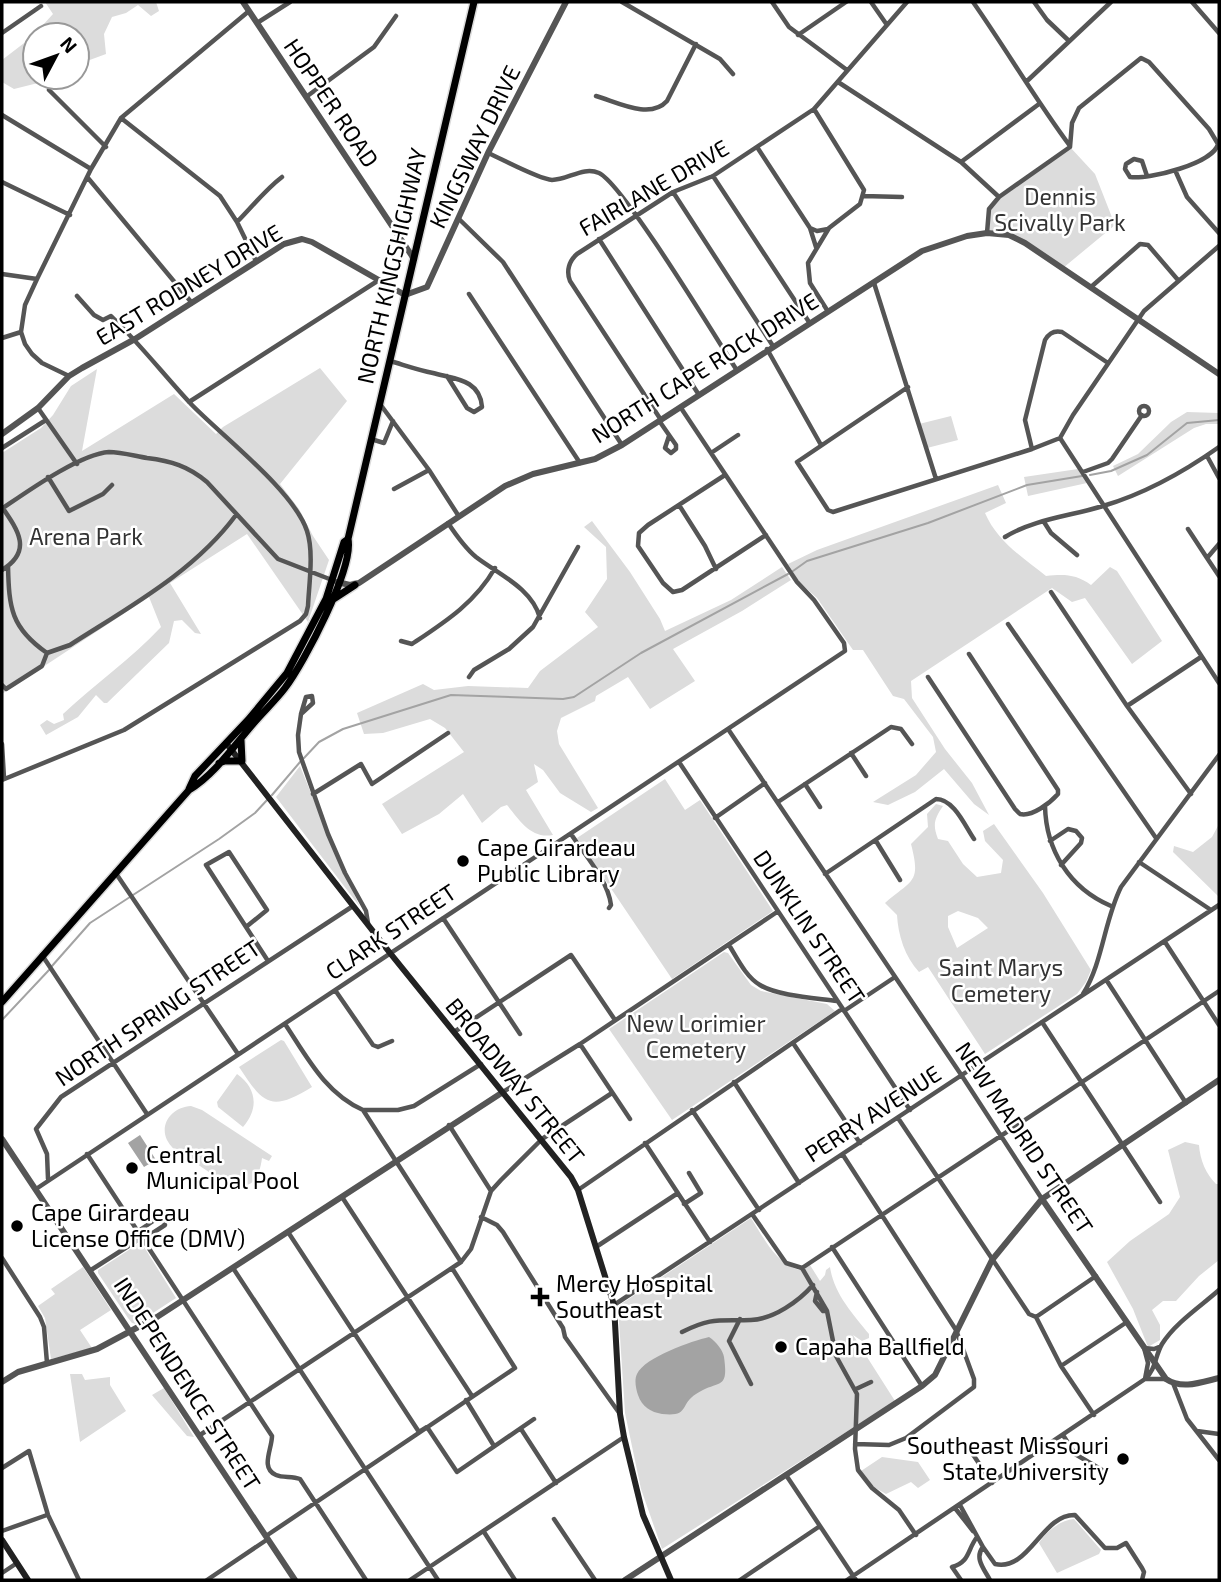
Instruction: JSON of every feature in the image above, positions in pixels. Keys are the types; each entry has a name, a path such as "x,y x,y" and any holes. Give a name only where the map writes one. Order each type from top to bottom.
{"main road":[{"name":"NORTH KINGSHIGHWAY","path":"189,790 195,776 241,737 292,677 308,652 331,601 344,542 348,540 474,2"},
{"name":"NORTH KINGSHIGHWAY","path":"3,999 189,790 219,764 229,746 287,673 335,582"},
{"path":"331,601 355,585"},
{"path":"219,764 225,761 242,761 241,737"},
{"name":"BROADWAY STREET","path":"229,746 369,927 566,1169 578,1191 614,1305 620,1413 624,1437 643,1515 671,1580"},
{"path":"2,1540 28,1580"}],"street":[{"name":"HOPPER ROAD","path":"243,2 414,259"},
{"path":"257,23 290,2"},
{"name":"KINGSWAY DRIVE","path":"405,295 427,287 488,153 566,2"},
{"path":"622,2 720,59 733,74"},
{"path":"772,2 789,27 847,70"},
{"path":"798,35 846,2"},
{"path":"871,2 887,25"},
{"name":"FAIRLANE DRIVE","path":"669,436 569,278 569,266 574,256 673,192 713,176 814,109 907,2"},
{"path":"973,2 1070,147"},
{"path":"1034,2 1047,20 1068,40"},
{"path":"1026,82 1111,2"},
{"path":"1192,2 1219,33"},
{"path":"2,33 41,6"},
{"path":"69,376 42,363 32,354 21,332 25,305 91,169 121,118 249,11"},
{"path":"306,97 374,47 396,16"},
{"path":"596,96 639,109 651,111 660,108 667,101 696,44"},
{"path":"1070,147 1072,123 1079,108 1132,63 1141,58 1145,59 1209,129 1218,144 1217,150 1209,156 1175,170 1147,176 1130,177 1125,169 1126,164 1134,159 1142,161 1147,176"},
{"path":"838,82 961,162 999,197"},
{"path":"50,91 106,146"},
{"path":"961,162 1039,104"},
{"path":"814,109 861,182 863,196 855,209 829,228 808,263 808,278 827,310"},
{"path":"2,115 91,169"},
{"path":"121,118 220,196 237,222 256,261"},
{"path":"757,147 810,228 816,248"},
{"path":"1070,147 999,197 989,209 987,233 1009,235 1025,243 1219,374"},
{"path":"488,153 552,180 586,172 598,173 613,186 736,369"},
{"path":"1175,170 1187,197 1219,231"},
{"path":"713,176 809,323"},
{"path":"237,222 282,177"},
{"path":"88,178 192,303"},
{"path":"2,182 71,215"},
{"path":"673,192 770,348 821,445"},
{"path":"863,196 902,197"},
{"path":"458,219 503,262 622,445"},
{"path":"810,228 817,231 829,228"},
{"name":"NORTH CAPE ROCK DRIVE","path":"355,585 447,522 518,480 595,459 622,445 922,251 967,236 987,233"},
{"path":"598,239 699,395"},
{"name":"EAST RODNEY DRIVE","path":"2,434 38,408 69,376 135,339 284,244 302,240 331,252 405,295"},
{"path":"1091,287 1140,244 1148,245 1178,280"},
{"path":"908,387 797,462 828,510 833,512 1060,438 1138,318 1219,246"},
{"path":"2,274 37,279"},
{"path":"189,402 379,280"},
{"path":"873,281 936,478"},
{"path":"469,294 580,463"},
{"path":"2,744 3,779 124,730 288,628 306,614 310,544 307,530 292,505 272,482 189,402 135,339 111,316 103,320 94,315 77,296"},
{"path":"1032,449 1026,420 1048,335 1055,331 1062,332 1108,363"},
{"path":"2,338 21,332"},
{"path":"390,361 464,380 472,385 481,402 479,410 474,412 467,408 447,376"},
{"path":"380,404 429,470 458,515"},
{"path":"38,408 78,464"},
{"path":"681,408 766,535 688,587 673,592 663,583 638,546 637,538 643,529 725,475"},
{"path":"1083,472 1108,463 1142,415"},
{"path":"2,448 46,419"},
{"path":"371,439 384,443 393,421"},
{"path":"711,453 738,435"},
{"path":"1060,438 1219,683"},
{"path":"1005,537 1019,529 1105,506 1150,488 1219,447"},
{"path":"2,570 14,560 21,541 18,531 2,507 48,477 98,454 111,452 180,464 193,471 278,559 335,582 355,585"},
{"path":"1206,456 1219,478"},
{"path":"394,489 429,470"},
{"path":"48,477 69,511 103,494 112,485"},
{"path":"678,505 705,546 716,569"},
{"path":"2,685 6,689 42,666 47,653 70,645 193,563 208,550 236,515"},
{"path":"447,522 466,547 495,568 535,605 540,618"},
{"path":"1044,522 1051,533 1077,555"},
{"path":"1188,529 1219,576"},
{"name":"CLARK STREET","path":"36,1189 845,651 846,646 814,600 792,575 766,535"},
{"path":"1206,558 1219,544"},
{"path":"469,677 474,670 516,644 540,618 578,547"},
{"path":"8,566 9,601 18,623 32,643 47,653"},
{"path":"401,641 412,644 470,602 483,589 495,568"},
{"path":"1051,592 1127,706 1191,794"},
{"path":"535,605 548,602"},
{"path":"1008,624 1156,838"},
{"path":"928,677 1020,814 1027,816 1057,796 1058,790 969,654"},
{"path":"1127,706 1201,657"},
{"path":"301,714 299,752 345,873 366,911 369,927"},
{"path":"778,802 894,726 901,729 912,744"},
{"name":"NEW MADRID STREET","path":"728,729 1042,1199 1155,1364 1166,1379 1173,1383"},
{"path":"313,794 361,764 372,784 448,733"},
{"path":"851,753 866,776"},
{"path":"1082,995 1092,979 1111,906 1156,838 1219,755"},
{"name":"DUNKLIN STREET","path":"679,762 911,1110"},
{"path":"715,818 765,783"},
{"path":"805,784 820,807"},
{"path":"825,874 936,799 946,801 974,839"},
{"path":"1045,805 1045,823 1060,865 1082,888 1111,906"},
{"path":"1050,841 1068,829 1076,831 1082,838 1081,843 1060,865"},
{"path":"571,834 606,890 611,900 609,908"},
{"path":"876,841 900,880"},
{"path":"246,927 267,910 229,852 206,865 246,927 268,961"},
{"path":"1139,862 1211,911"},
{"path":"115,872 238,1054"},
{"name":"PERRY AVENUE","path":"614,1305 1219,905"},
{"name":"NORTH SPRING STREET","path":"48,1180 47,1154 36,1129 61,1097 353,906"},
{"path":"2,1382 18,1372 97,1349 132,1331 288,1232 394,1160 580,1044 777,912"},
{"path":"443,918 520,1034"},
{"path":"1165,942 1219,1025"},
{"path":"729,945 751,977 760,985 772,990 837,1001"},
{"path":"42,955 147,1114"},
{"path":"454,1032 571,955 615,1020"},
{"path":"578,1191 692,1110 895,977"},
{"path":"1107,981 1186,1103"},
{"path":"335,990 373,1045 378,1047 392,1041"},
{"path":"802,1268 1219,991"},
{"path":"1042,1021 1160,1202"},
{"path":"285,1024 322,1080 340,1097 363,1110 461,1262"},
{"path":"793,1043 860,1143"},
{"path":"580,1044 629,1119"},
{"path":"363,1110 398,1110 414,1106 481,1064"},
{"path":"625,1580 922,1386 935,1375 992,1260 1042,1199 1219,1080"},
{"path":"734,1082 799,1184"},
{"path":"200,1435 461,1262 471,1250 491,1191 542,1139 612,1093"},
{"path":"692,1110 759,1210"},
{"path":"898,1118 1028,1314 1036,1317 1061,1366 1094,1415"},
{"path":"449,1125 491,1191"},
{"name":"INDEPENDENCE STREET","path":"2,1139 295,1580"},
{"path":"645,1143 710,1242"},
{"path":"87,1154 272,1436 272,1445 266,1461 269,1469 275,1475 300,1479 366,1580"},
{"path":"843,1155 956,1330 974,1379 974,1387 906,1438 889,1445 855,1444"},
{"path":"684,1204 701,1193 689,1173"},
{"path":"596,1247 678,1193"},
{"path":"342,1196 472,1396"},
{"path":"752,1214 786,1263 802,1268 827,1311 836,1356 856,1389 858,1404 855,1444 858,1470 872,1488 899,1510 916,1535"},
{"path":"91,1270 165,1225 164,1219 159,1217 137,1232"},
{"path":"481,1217 497,1224 503,1232 563,1328 565,1337 620,1413"},
{"path":"288,1232 419,1432"},
{"path":"832,1247 922,1386"},
{"path":"2,1258 40,1317 44,1327 47,1364"},
{"path":"232,1267 438,1580"},
{"path":"207,1580 315,1502 515,1368 452,1268"},
{"path":"1036,1317 1096,1275"},
{"path":"682,1332 702,1322 754,1320 791,1306 813,1285"},
{"path":"847,1580 855,1578 1145,1379 1155,1364 1160,1346 1169,1335 1219,1290"},
{"path":"740,1319 729,1341 751,1384"},
{"path":"1061,1366 1128,1322"},
{"path":"1145,1379 1147,1363 1144,1348 1154,1349 1160,1346"},
{"path":"1219,1378 1185,1385 1173,1383 1183,1412 1219,1460"},
{"path":"1145,1379 1166,1379"},
{"path":"856,1389 871,1382"},
{"path":"466,1400 494,1446"},
{"path":"419,1432 427,1427 457,1472 534,1419"},
{"path":"521,1429 556,1483"},
{"path":"1196,1431 1219,1434"},
{"path":"1063,1435 1075,1454 1101,1470"},
{"path":"410,1580 624,1437"},
{"path":"966,1444 992,1483"},
{"path":"2,1468 29,1451 48,1515 79,1580"},
{"path":"786,1475 855,1578"},
{"path":"958,1507 995,1564 1007,1565 1034,1546 1042,1533 1063,1517 1075,1515 1105,1548 1117,1548 1126,1543 1144,1572 1142,1580"},
{"path":"2,1531 48,1515"},
{"path":"554,1518 595,1580"},
{"path":"740,1580 820,1526"},
{"path":"484,1532 515,1580"},
{"path":"961,1580 952,1567 962,1564 968,1558 977,1537"},
{"path":"983,1546 979,1552 979,1561 990,1580"},
{"path":"2,1573 17,1563"}],"green space":[{"path":"45,2 156,2 159,11 151,16 138,5 126,13 112,17 104,34 106,54 91,60 91,21 47,21 53,14"},
{"path":"21,45 21,87 14,89 2,82 2,60"},
{"name":"Dennis Scivally Park","path":"1070,147 1095,174 1115,225 1063,268 1009,235 987,233 989,209 999,197"},
{"name":"Arena Park","path":"320,368 347,401 280,484 299,509 329,560 308,622 247,534 170,583 201,634 195,633 182,620 174,621 169,643 107,703 96,695 78,717 46,735 40,725 47,720 54,724 64,720 63,714 161,627 149,597 2,694 2,453 41,428 53,415 71,386 97,369 82,451 174,394 216,434 223,427"},
{"path":"1187,412 1219,413 1219,424 1194,428 1118,476 1113,466 1138,454 1171,422"},
{"path":"951,416 958,440 927,448 919,424"},
{"path":"1078,469 1087,483 1028,496 1024,477"},
{"path":"998,485 1006,503 985,513 996,532 1011,548 1046,576 1070,576 1091,585 1110,567 1117,571 1162,641 1132,664 1085,598 1072,602 1052,588 911,681 912,698 945,749 972,783 989,815 974,804 944,769 915,792 888,805 873,802 916,775 936,752 933,737 904,699 893,696 863,650 853,650 817,598 799,582 788,564 817,550"},
{"path":"592,521 630,572 665,631 731,600 782,567 791,580 673,649 695,681 650,709 628,677 596,696 595,701 561,718 557,731 559,744 598,808 591,812 560,793 543,770 534,764 538,782 526,790 553,835 545,836 532,831 521,823 507,805 482,823 463,794 439,814 402,834 382,804 464,752 445,728 430,719 383,733 364,734 357,713 423,684 434,690 468,686 528,688 540,671 598,627 585,612 607,579 606,547 584,527"},
{"path":"300,766 332,845 360,907 276,797"},
{"path":"665,779 685,810 700,800 773,911 672,979 577,838"},
{"name":"Saint Marys Cemetery","path":"936,804 943,806 935,821 938,839 948,841 963,864 977,877 1001,873 1003,860 985,841 983,831 994,824 1043,893 1091,970 1077,994 985,1054 928,967 919,972 910,960 903,945 897,915 885,903 908,884 915,873 911,844 928,827 927,814","holes":["958,911 978,918 988,928 957,948 948,927 948,916"]},
{"path":"1219,824 1219,897 1173,852 1174,846 1193,852 1212,837"},
{"name":"New Lorimier Cemetery","path":"724,952 728,953 751,985 761,991 827,1004 835,1011 672,1120 609,1029"},
{"path":"281,1040 312,1087 287,1100 277,1102 262,1097 239,1067"},
{"path":"237,1074 249,1086 254,1099 252,1113 243,1127 218,1107 217,1102"},
{"path":"191,1106 202,1110 272,1156 269,1161 262,1158 259,1173 253,1182 237,1185 227,1182 173,1148 165,1134 166,1122 179,1109"},
{"path":"1185,1142 1199,1145 1206,1171 1216,1184 1219,1184 1219,1260 1199,1276 1176,1301 1163,1301 1152,1310 1160,1325 1160,1340 1148,1347 1133,1309 1107,1262 1130,1241 1169,1214 1180,1197 1168,1150"},
{"path":"751,1218 771,1249 791,1267 799,1270 810,1265 820,1281 830,1267 840,1295 869,1334 869,1338 862,1341 853,1335 895,1401 662,1549 641,1489 625,1413 618,1306"},
{"path":"141,1242 176,1298 136,1324 128,1318 98,1270"},
{"path":"83,1267 111,1310 80,1330 92,1348 51,1359 45,1318 38,1306 55,1294 51,1289"},
{"path":"70,1374 82,1374 85,1380 110,1377 110,1385 126,1411 80,1442"},
{"path":"164,1388 194,1437 187,1436 152,1395"},
{"path":"882,1457 918,1462 930,1480 918,1488 911,1482 886,1494 872,1486 861,1471"},
{"path":"1074,1519 1101,1550 1099,1554 1057,1573 1039,1543 1054,1527"}],"shaded area":[{"path":"140,1135 156,1160 144,1167 128,1143"},
{"path":"709,1337 721,1349 723,1355 723,1380 696,1394 677,1414 658,1413 644,1406 637,1393 636,1384 636,1376 642,1368 670,1351"}],"waterway":[{"path":"1090,475 1111,471 1147,455 1187,423 1219,420"},
{"path":"793,571 807,561 928,523 1027,485 1082,476"},
{"path":"304,758 319,742 343,729 451,695 563,699 574,697 641,653 788,574"},
{"path":"272,795 300,762"},
{"path":"52,966 90,923 219,839 255,813 268,799"},
{"path":"2,1020 49,970"}],"place":[{"name":"Cape Girardeau Public Library","path":"463,861"},
{"name":"Central Municipal Pool","path":"132,1168"},
{"name":"Cape Girardeau License Office (DMV)","path":"17,1226"},
{"name":"Mercy Hospital Southeast","path":"540,1297"},
{"name":"Capaha Ballfield","path":"781,1347"},
{"name":"Southeast Missouri State University","path":"1123,1459"}]}
